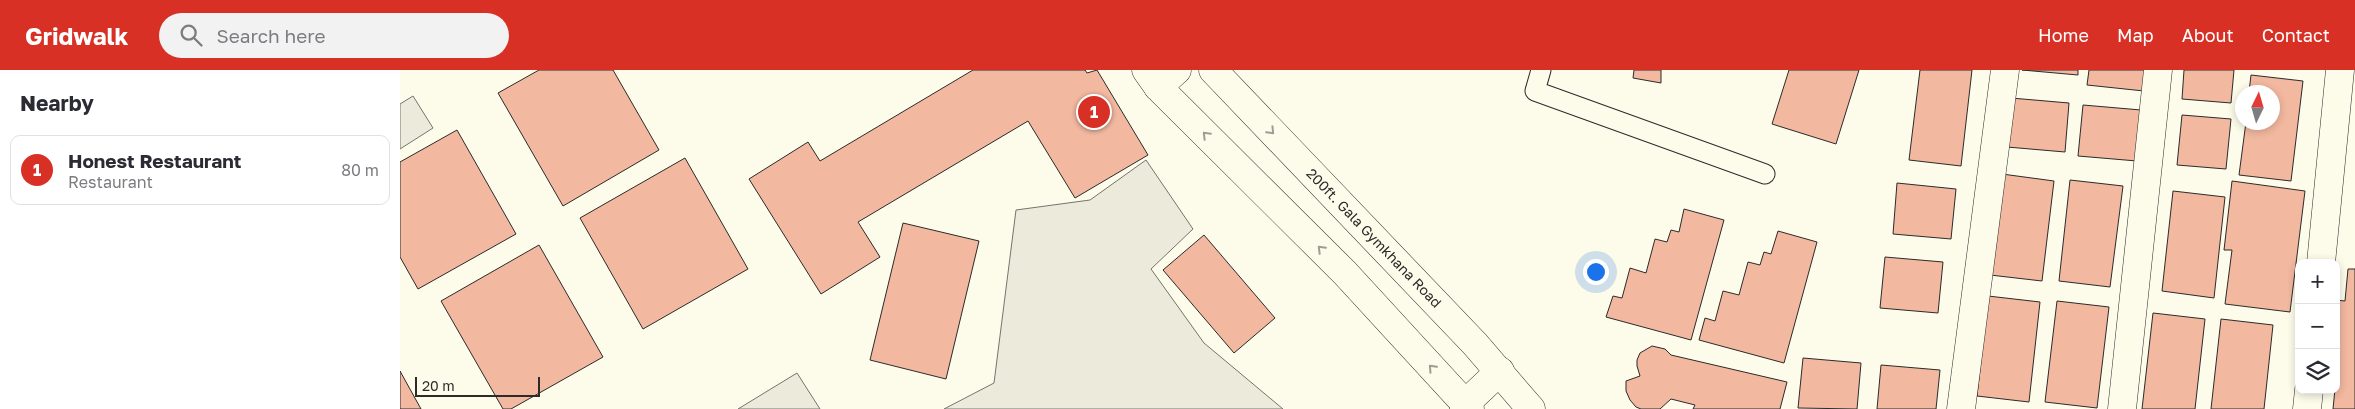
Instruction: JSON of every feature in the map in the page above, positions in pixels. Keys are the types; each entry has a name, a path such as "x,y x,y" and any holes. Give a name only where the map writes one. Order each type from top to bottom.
{"street":[{"name":"200ft. Gala Gymkhana Road","path":"1213,70 1500,371 1531,409"},
{"path":"1961,409 2005,70"},
{"path":"2122,409 2158,70"},
{"path":"2321,259 2340,70"},
{"path":"1161,76 1466,407 1500,371"},
{"path":"2307,409 2309,394"}],"lane":[{"path":"1542,70 1535,91 1765,174"}],"shaded area":[{"path":"413,96 433,128 400,149 400,104"},
{"path":"1146,160 1193,229 1151,269 1204,343 1283,409 944,409 994,383 1016,210 1090,200"},
{"path":"797,373 820,409 738,409"}],"building":[{"path":"539,70 613,70 659,150 563,206 498,93"},
{"path":"973,70 1085,70 1087,73 1097,70 1148,155 1075,198 1028,121 858,222 880,257 821,294 749,179 808,142 820,161"},
{"path":"1634,70 1661,70 1661,83 1633,78"},
{"path":"1789,70 1859,70 1836,144 1772,124"},
{"path":"1920,70 1972,70 1961,166 1909,160"},
{"path":"2022,70 2078,70 2078,75"},
{"path":"2089,70 2146,70 2144,91 2087,85"},
{"path":"2184,70 2234,70 2231,103 2182,99"},
{"path":"2251,75 2303,81 2291,181 2239,175 2245,130 2280,130 2280,85 2250,85"},
{"path":"2011,98 2069,103 2065,152 2007,147"},
{"path":"2083,105 2141,110 2137,161 2078,156"},
{"path":"2182,115 2231,119 2226,169 2177,165"},
{"path":"457,130 516,234 418,289 400,257 400,162"},
{"path":"685,158 748,269 643,329 580,218"},
{"path":"2002,174 2054,181 2042,281 1990,275"},
{"path":"2070,180 2123,186 2110,287 2059,281"},
{"path":"2232,181 2305,191 2297,259 2295,259 2290,312 2225,304 2232,250 2224,250"},
{"path":"1897,183 1956,189 1951,239 1893,234"},
{"path":"2173,191 2225,197 2214,298 2162,291"},
{"path":"1684,209 1724,220 1691,340 1606,317 1613,296 1622,298 1630,268 1646,273 1655,239 1667,242 1671,230 1679,232"},
{"path":"903,223 979,241 946,379 870,360"},
{"path":"1778,231 1817,242 1784,363 1699,340 1705,318 1715,321 1723,291 1739,295 1748,262 1760,265 1764,252 1771,254"},
{"path":"1204,235 1275,318 1234,353 1163,270"},
{"path":"539,245 603,357 511,409 503,409 441,301"},
{"path":"1885,257 1943,262 1938,313 1880,308"},
{"path":"2348,269 2355,269 2355,409 2333,409 2334,394 2340,394 2340,300 2345,301"},
{"path":"1988,296 2040,302 2029,402 1977,396"},
{"path":"2057,301 2109,307 2097,408 2045,402"},
{"path":"2153,313 2205,319 2195,409 2142,409"},
{"path":"2221,319 2273,325 2264,409 2211,409"},
{"path":"1652,346 1665,349 1671,355 1787,382 1780,409 1693,409 1695,405 1671,399 1660,409 1641,409 1636,407 1626,391 1626,381 1640,376 1637,360 1640,353"},
{"path":"1803,358 1861,363 1857,409 1798,408"},
{"path":"1881,365 1940,370 1936,409 1877,409"},
{"path":"400,371 421,409 400,409"}],"place":[{"name":"Honest Restaurant","path":"1094,112"}]}
